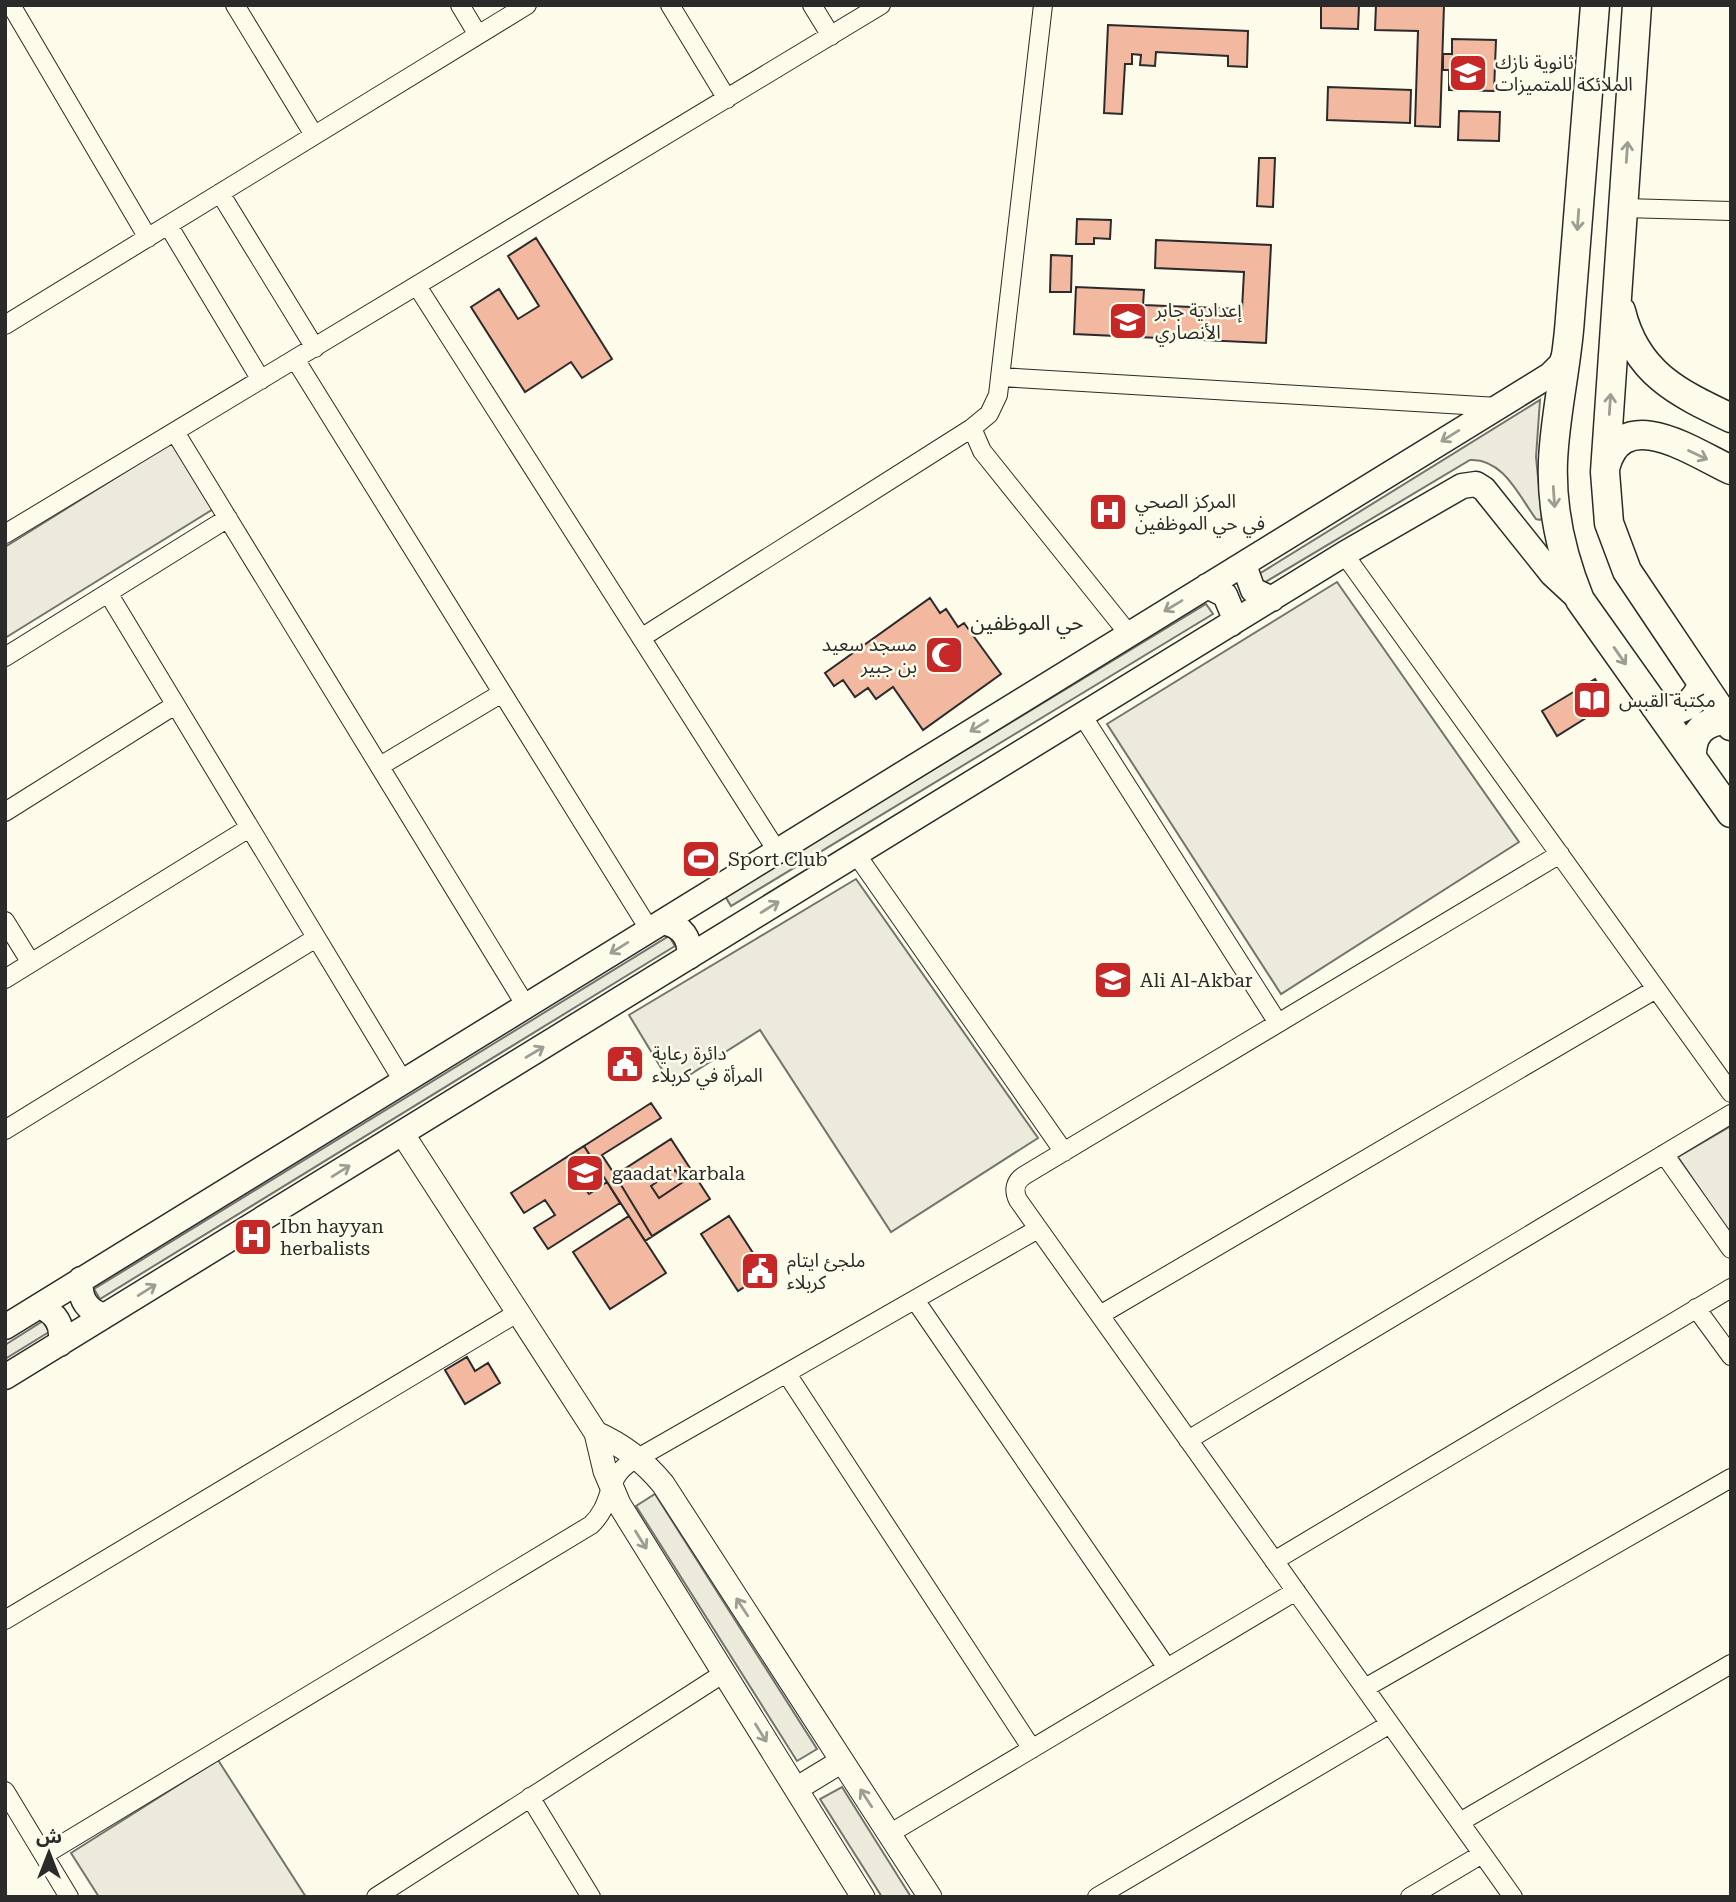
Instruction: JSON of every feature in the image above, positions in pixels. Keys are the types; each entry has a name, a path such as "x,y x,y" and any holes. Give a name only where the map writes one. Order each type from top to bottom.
{"main road":[{"path":"1580,600 1562,548 1553,492 1554,444 1569,339 1595,5"},
{"path":"1637,5 1605,472 1607,514 1619,556 1654,614 1729,723"},
{"path":"1618,291 1629,336 1648,366 1674,389 1731,418"},
{"path":"5,1326 1554,372 1563,359 1569,339"},
{"path":"1605,472 1609,456 1619,443 1629,437 1645,434 1656,436 1731,470"},
{"path":"5,1377 1345,554 1462,486 1476,484 1487,493 1552,574 1580,600 1731,813"},
{"path":"1248,561 1246,571 1253,590 1272,599"},
{"path":"1207,586 1225,595 1233,614 1231,624"},
{"path":"1655,706 1678,710 1689,705 1698,696 1702,685"},
{"path":"1692,758 1691,746 1695,734 1715,721 1729,723"},
{"path":"710,893 709,912 713,922 730,932"},
{"path":"656,926 673,924 687,937 689,957"},
{"path":"81,1279 82,1298 87,1307 104,1316"},
{"path":"38,1306 55,1316 60,1324 60,1344"}],"street":[{"path":"11,5 148,238"},
{"path":"235,5 314,135"},
{"path":"460,5 478,35"},
{"path":"5,325 527,5"},
{"path":"670,5 727,99"},
{"path":"812,5 831,36"},
{"path":"5,534 881,5"},
{"path":"641,638 972,428 989,414 998,395 1043,5"},
{"path":"220,193 314,348"},
{"path":"1623,208 1731,211"},
{"path":"168,225 261,380"},
{"path":"417,286 777,851"},
{"path":"295,359 502,693 656,926"},
{"path":"1000,377 1498,407"},
{"path":"972,428 982,450 1128,633"},
{"path":"175,432 526,1006"},
{"path":"5,657 228,518"},
{"path":"1345,554 1731,1093"},
{"path":"108,593 403,1082"},
{"path":"380,766 502,693"},
{"path":"5,812 175,705"},
{"path":"1082,715 1278,1023"},
{"path":"5,979 249,828"},
{"path":"856,854 1064,1152"},
{"path":"1513,1897 1038,1229 1018,1200 1016,1186 1021,1177 1560,854"},
{"path":"5,921 31,963"},
{"path":"5,1130 316,938"},
{"path":"1100,1315 1656,989"},
{"path":"1188,1440 1731,1114"},
{"path":"402,1133 596,1433 600,1454 618,1504 863,1897"},
{"path":"1664,1154 1731,1249"},
{"path":"44,1855 591,1525 605,1509 618,1472 638,1458 1038,1229"},
{"path":"1274,1561 1731,1288"},
{"path":"915,1300 1167,1668"},
{"path":"1696,1308 1731,1356"},
{"path":"5,1620 517,1313"},
{"path":"787,1374 1031,1749"},
{"path":"596,1433 625,1448 663,1484 930,1897"},
{"path":"1365,1688 1731,1478"},
{"path":"889,1834 1296,1591"},
{"path":"1460,1822 1731,1664"},
{"path":"376,1897 724,1673"},
{"path":"1097,1897 1390,1724"},
{"path":"796,1790 842,1761"},
{"path":"5,1791 69,1897"},
{"path":"530,1797 591,1897"},
{"path":"1410,1897 1482,1854"}],"shaded area":[{"path":"1540,400 1536,457 1542,518 1540,520 1536,519 1501,472 1482,461 1470,460 1262,584 1259,574"},
{"path":"173,442 215,508 5,638 5,547"},
{"path":"1337,582 1519,842 1281,994 1107,724"},
{"path":"1206,604 1213,614 731,906 725,896"},
{"path":"856,879 1038,1138 891,1232 760,1030 672,1086 629,1015"},
{"path":"669,936 675,946 100,1299 94,1289"},
{"path":"1731,1126 1731,1235 1678,1157"},
{"path":"43,1321 49,1332 5,1359 5,1345"},
{"path":"655,1494 817,1749 797,1761 636,1506"},
{"path":"218,1760 306,1897 99,1897 71,1853"},
{"path":"842,1787 911,1897 882,1897 820,1799"}],"building":[{"path":"1321,5 1359,5 1358,29 1321,28"},
{"path":"1376,5 1444,5 1440,127 1415,126 1418,31 1375,30"},
{"path":"1108,25 1248,31 1247,67 1228,66 1228,56 1156,52 1155,66 1140,65 1141,55 1132,54 1132,64 1125,64 1122,114 1104,113"},
{"path":"1452,39 1496,40 1494,91 1449,90 1449,70 1443,70 1443,54 1452,54"},
{"path":"1328,87 1411,90 1410,123 1327,120"},
{"path":"1459,111 1500,112 1499,141 1458,140"},
{"path":"1259,158 1275,158 1273,207 1257,206"},
{"path":"1077,219 1111,220 1110,239 1094,238 1094,244 1076,244"},
{"path":"536,238 612,359 582,378 571,362 525,392 471,307 499,289 518,319 539,306 508,256"},
{"path":"1156,240 1271,245 1266,343 1074,334 1076,287 1144,290 1143,305 1242,309 1244,272 1155,268"},
{"path":"1051,255 1072,256 1071,292 1050,292"},
{"path":"930,598 940,613 946,609 958,627 964,623 1001,674 923,730 893,687 876,699 868,688 855,697 843,680 834,686 825,673"},
{"path":"1595,679 1610,703 1557,736 1542,711"},
{"path":"651,1103 661,1118 602,1155 615,1175 671,1139 710,1199 645,1241 584,1146"},
{"path":"671,1139 710,1199 652,1236 615,1175"},
{"path":"584,1146 599,1170 580,1182 589,1194 607,1182 620,1203 548,1249 534,1228 555,1215 545,1200 524,1213 511,1193"},
{"path":"675,1170 683,1182 659,1198 651,1186"},
{"path":"629,1216 666,1273 610,1309 573,1252"},
{"path":"729,1216 766,1273 738,1291 701,1234"},
{"path":"467,1357 475,1371 488,1363 500,1383 465,1404 445,1370"}],"place":[{"name":"ثانوية نازك الملائكة للمتميزات","path":"1468,73"},
{"name":"إعدادية جابر الأنصاري","path":"1128,321"},
{"name":"المركز الصحي في حي الموظفين","path":"1108,512"},
{"name":"مسجد سعيد بن جبير","path":"944,655"},
{"name":"مكتبة القبس","path":"1592,700"},
{"name":"Sport Club","path":"701,859"},
{"name":"Ali Al-Akbar","path":"1113,980"},
{"name":"دائرة رعاية المرأة في كربلاء","path":"625,1064"},
{"name":"gaadat karbala","path":"585,1173"},
{"name":"Ibn hayyan herbalists","path":"253,1237"},
{"name":"ملجئ ايتام كربلاء","path":"760,1271"}],"district":[{"name":"حي الموظفين","path":"1027,623"}]}
